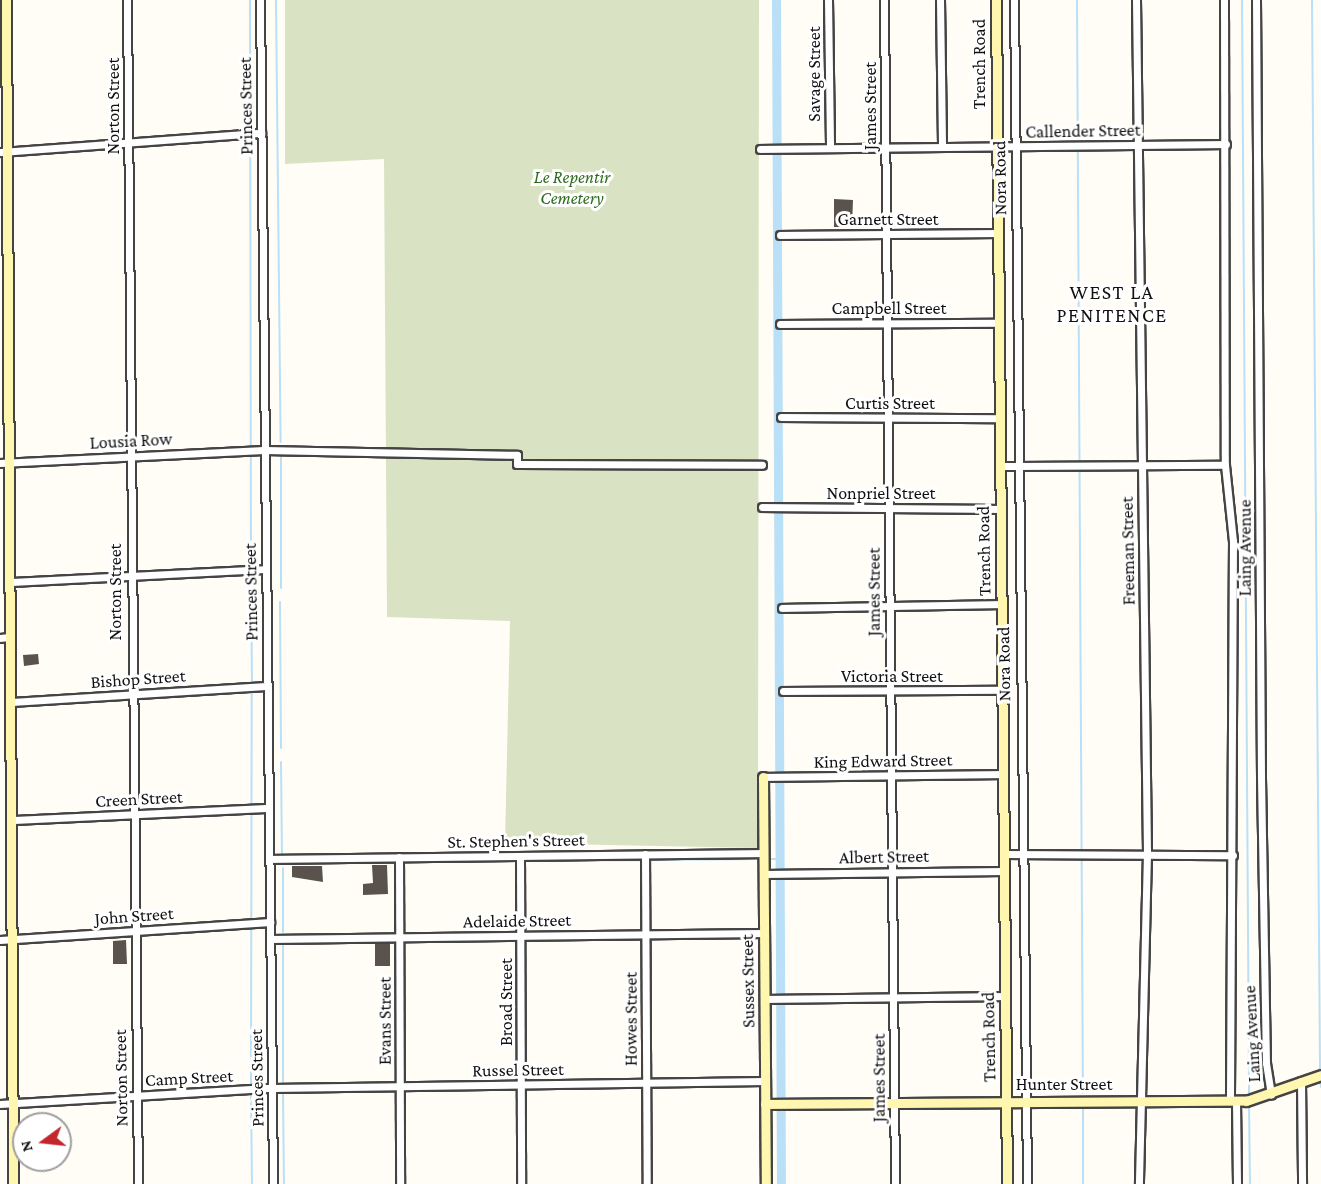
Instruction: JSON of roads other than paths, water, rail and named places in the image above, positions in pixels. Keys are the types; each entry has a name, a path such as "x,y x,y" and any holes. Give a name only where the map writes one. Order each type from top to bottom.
{"street":[{"path":"6,0 4,463 10,582 13,1184"},
{"name":"Norton Street","path":"127,0 132,931 138,1184"},
{"name":"Princes Street","path":"260,0 264,808 269,859 273,1184"},
{"name":"Savage Street","path":"828,0 830,148"},
{"name":"James Street","path":"884,0 895,1184"},
{"path":"940,0 942,147"},
{"name":"Trench Road","path":"996,0 995,147 1007,1184"},
{"name":"Nora Road","path":"1014,0 1021,854 1027,1184"},
{"name":"Freeman Street","path":"1136,0 1147,854 1139,1184"},
{"path":"1224,0 1225,465 1233,541 1233,855 1238,1101 1237,1184"},
{"name":"Laing Avenue","path":"1256,0 1262,822 1266,1063 1271,1095"},
{"path":"4,152 261,132"},
{"name":"Callender Street","path":"763,148 1226,144"},
{"name":"Garnett Street","path":"780,235 996,233"},
{"name":"Campbell Street","path":"780,324 997,323"},
{"name":"Curtis Street","path":"781,417 999,418"},
{"name":"Lousia Row","path":"4,463 261,450 517,455 517,464 762,465"},
{"path":"999,466 1225,465"},
{"name":"Nonpriel Street","path":"762,507 1000,509"},
{"path":"10,582 130,574 262,569"},
{"path":"782,608 1001,604"},
{"path":"0,638 10,637"},
{"name":"Bishop Street","path":"11,702 263,686"},
{"name":"Victoria Street","path":"783,690 1002,690"},
{"name":"King Edward Street","path":"764,777 1003,774"},
{"name":"Sussex Street","path":"764,777 765,1081 770,1104 766,1184"},
{"name":"Creen Street","path":"12,820 264,808"},
{"name":"St. Stephen's Street","path":"269,859 764,853"},
{"name":"Howes Street","path":"645,854 647,1184"},
{"path":"1004,854 1233,855"},
{"name":"Broad Street","path":"520,856 521,1184"},
{"name":"Evans Street","path":"399,857 400,1184"},
{"name":"Albert Street","path":"764,873 1004,871"},
{"name":"John Street","path":"0,940 270,922"},
{"name":"Adelaide Street","path":"270,939 764,933"},
{"path":"766,999 1005,996"},
{"name":"Hunter Street","path":"770,1104 1258,1100 1317,1076"},
{"name":"Russel Street","path":"272,1088 765,1081"},
{"path":"1301,1081 1302,1184"},
{"name":"Camp Street","path":"0,1104 272,1088"}],"waterway":[{"path":"250,0 251,567"},
{"path":"276,0 281,442"},
{"path":"776,0 781,1184"},
{"path":"1077,0 1083,1093"},
{"path":"1242,0 1249,1097"},
{"path":"1312,0 1320,1071"},
{"path":"281,456 281,588"},
{"path":"251,573 252,684"},
{"path":"280,602 281,748"},
{"path":"251,1086 252,690"},
{"path":"281,762 282,854"},
{"path":"648,860 762,859"},
{"path":"768,859 778,859"},
{"path":"402,861 642,860"},
{"path":"333,862 396,861"},
{"path":"283,868 283,932"},
{"path":"283,942 283,1083"},
{"path":"1320,1080 1321,1087"},
{"path":"251,1092 252,1184"},
{"path":"283,1093 284,1184"},
{"path":"1249,1103 1250,1184"},
{"path":"1083,1107 1083,1184"}],"district":[{"name":"WEST LA PENITENCE","path":"1112,304"}],"park label":[{"name":"Le Repentir Cemetery","path":"572,188"}]}
